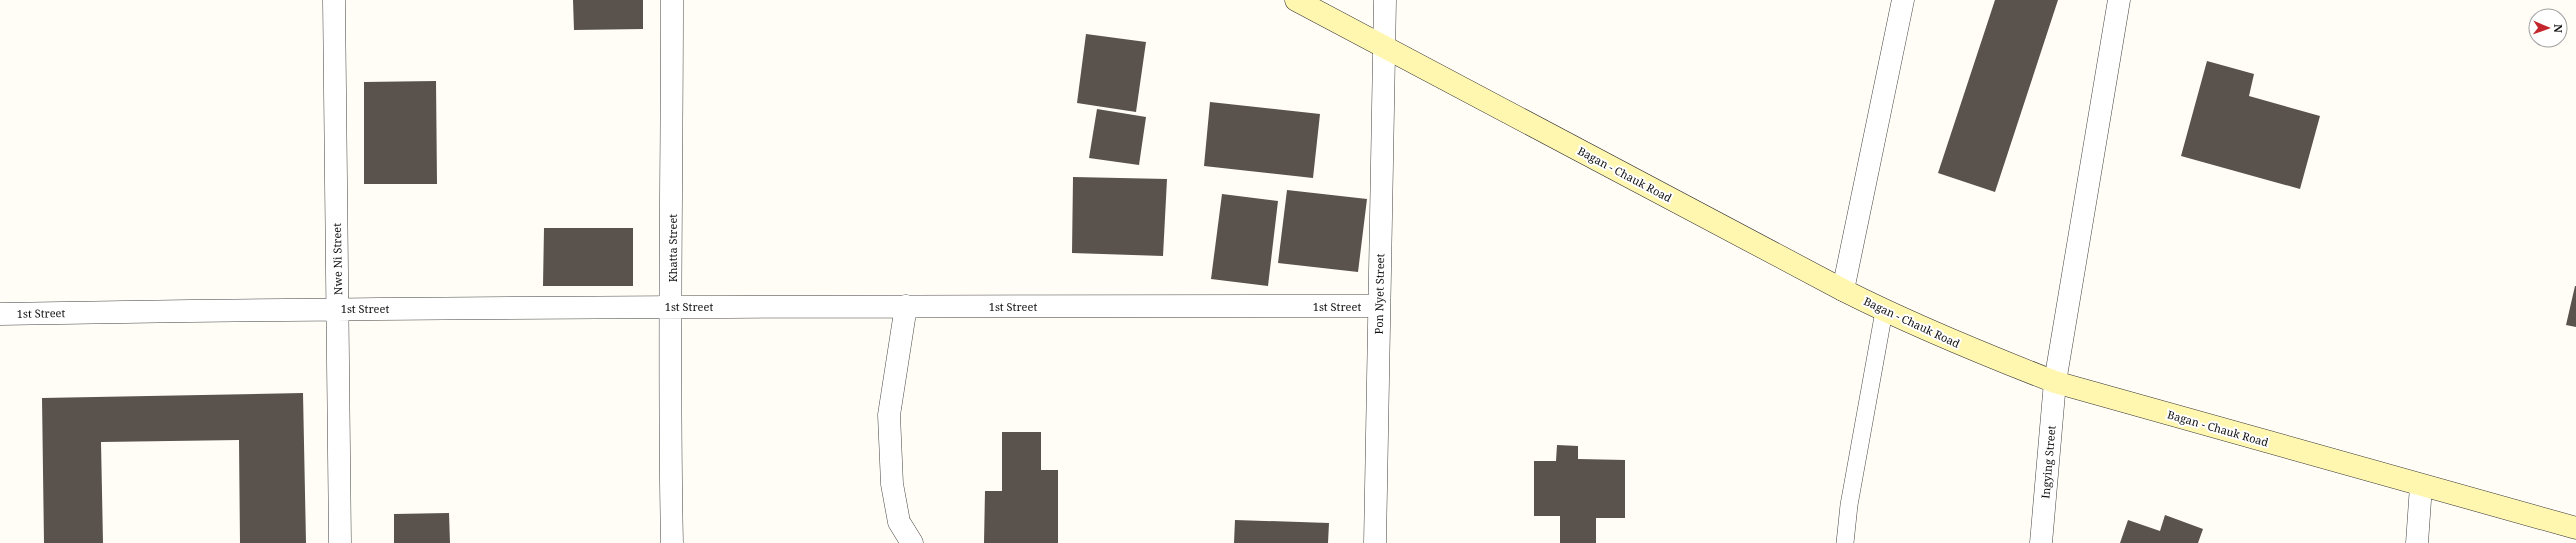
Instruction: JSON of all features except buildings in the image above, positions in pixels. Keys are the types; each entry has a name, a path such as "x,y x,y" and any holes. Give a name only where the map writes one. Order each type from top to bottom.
{"main road":[{"name":"Bagan - Chauk Road","path":"1296,0 1843,290 1884,311 1978,352 2055,382 2421,486 2576,528"}],"street":[{"name":"Nwe Ni Street","path":"334,0 340,543"},
{"name":"Khatta Street","path":"672,0 672,306 669,403 672,543"},
{"name":"Pon Nyet Street","path":"1375,543 1378,306 1385,0"},
{"path":"1843,290 1903,0"},
{"name":"Ingying Street","path":"2041,543 2055,382 2120,0"},
{"name":"1st Street","path":"0,314 338,308 672,306 1378,306"},
{"path":"906,306 890,423 892,484 899,522 912,543"},
{"path":"2417,543 2421,486"}],"lane":[{"path":"1845,543 1849,505 1884,311"}]}
